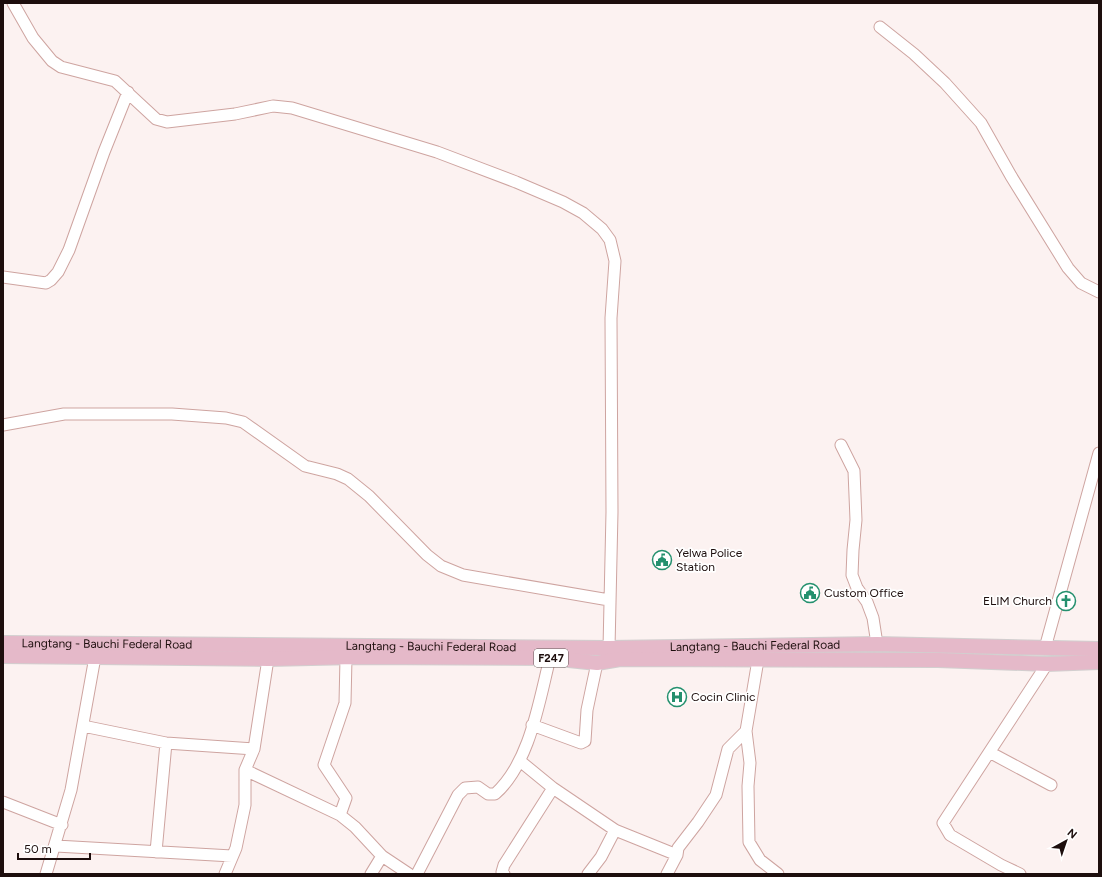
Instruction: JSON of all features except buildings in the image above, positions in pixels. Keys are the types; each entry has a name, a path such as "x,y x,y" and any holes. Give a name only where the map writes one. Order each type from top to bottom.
{"main road":[{"name":"Langtang - Bauchi Federal Road","path":"3,643 609,648 877,644 1099,649"},
{"name":"F247","path":"3,656 268,659 550,658 597,663 620,659 938,660 1047,664 1099,662"}],"street":[{"path":"13,3 33,38 52,62 61,67 115,81 156,119 167,122 235,114 273,106 292,108 437,152 516,182 563,202 583,213 602,229 610,240 615,261 611,318 612,512 609,648"},
{"path":"880,27 914,54 945,83 981,123 1011,176 1068,268 1081,283 1099,292"},
{"path":"3,277 46,282 51,280 58,272 69,250 104,152 128,92"},
{"path":"3,425 64,414 172,414 226,418 243,422 305,466 336,474 348,479 369,496 427,555 441,566 463,576 609,600"},
{"path":"841,445 854,471 856,520 852,575 867,602 873,618 877,644"},
{"path":"1044,648 1099,453"},
{"path":"46,874 56,846 71,790 95,657"},
{"path":"340,814 346,798 324,765 345,703 346,658"},
{"path":"417,874 458,795 465,788 478,787 488,794 495,794 520,761 532,725 550,658"},
{"path":"225,874 236,848 245,805 245,770 254,749 268,659"},
{"path":"758,660 746,731 750,763 748,786 749,842 760,860 778,874"},
{"path":"532,725 581,743 585,741 587,710 597,663"},
{"path":"1020,874 1001,865 950,835 943,823 991,753 1047,664"},
{"path":"83,726 166,743 254,749"},
{"path":"667,874 677,855 678,848 716,795 728,749 746,731"},
{"path":"156,852 166,743"},
{"path":"991,753 1051,785"},
{"path":"520,761 553,788 615,830 677,855"},
{"path":"245,770 340,814 355,827 382,856 409,874"},
{"path":"504,874 502,872 504,865 553,788"},
{"path":"3,802 62,825"},
{"path":"588,874 601,857 615,830"},
{"path":"56,846 232,856"},
{"path":"371,874 382,856"}],"place":[{"name":"Yelwa Police Station","path":"662,560"},
{"name":"Custom Office","path":"810,593"},
{"name":"ELIM Church","path":"1066,601"},
{"name":"Cocin Clinic","path":"677,697"}]}
